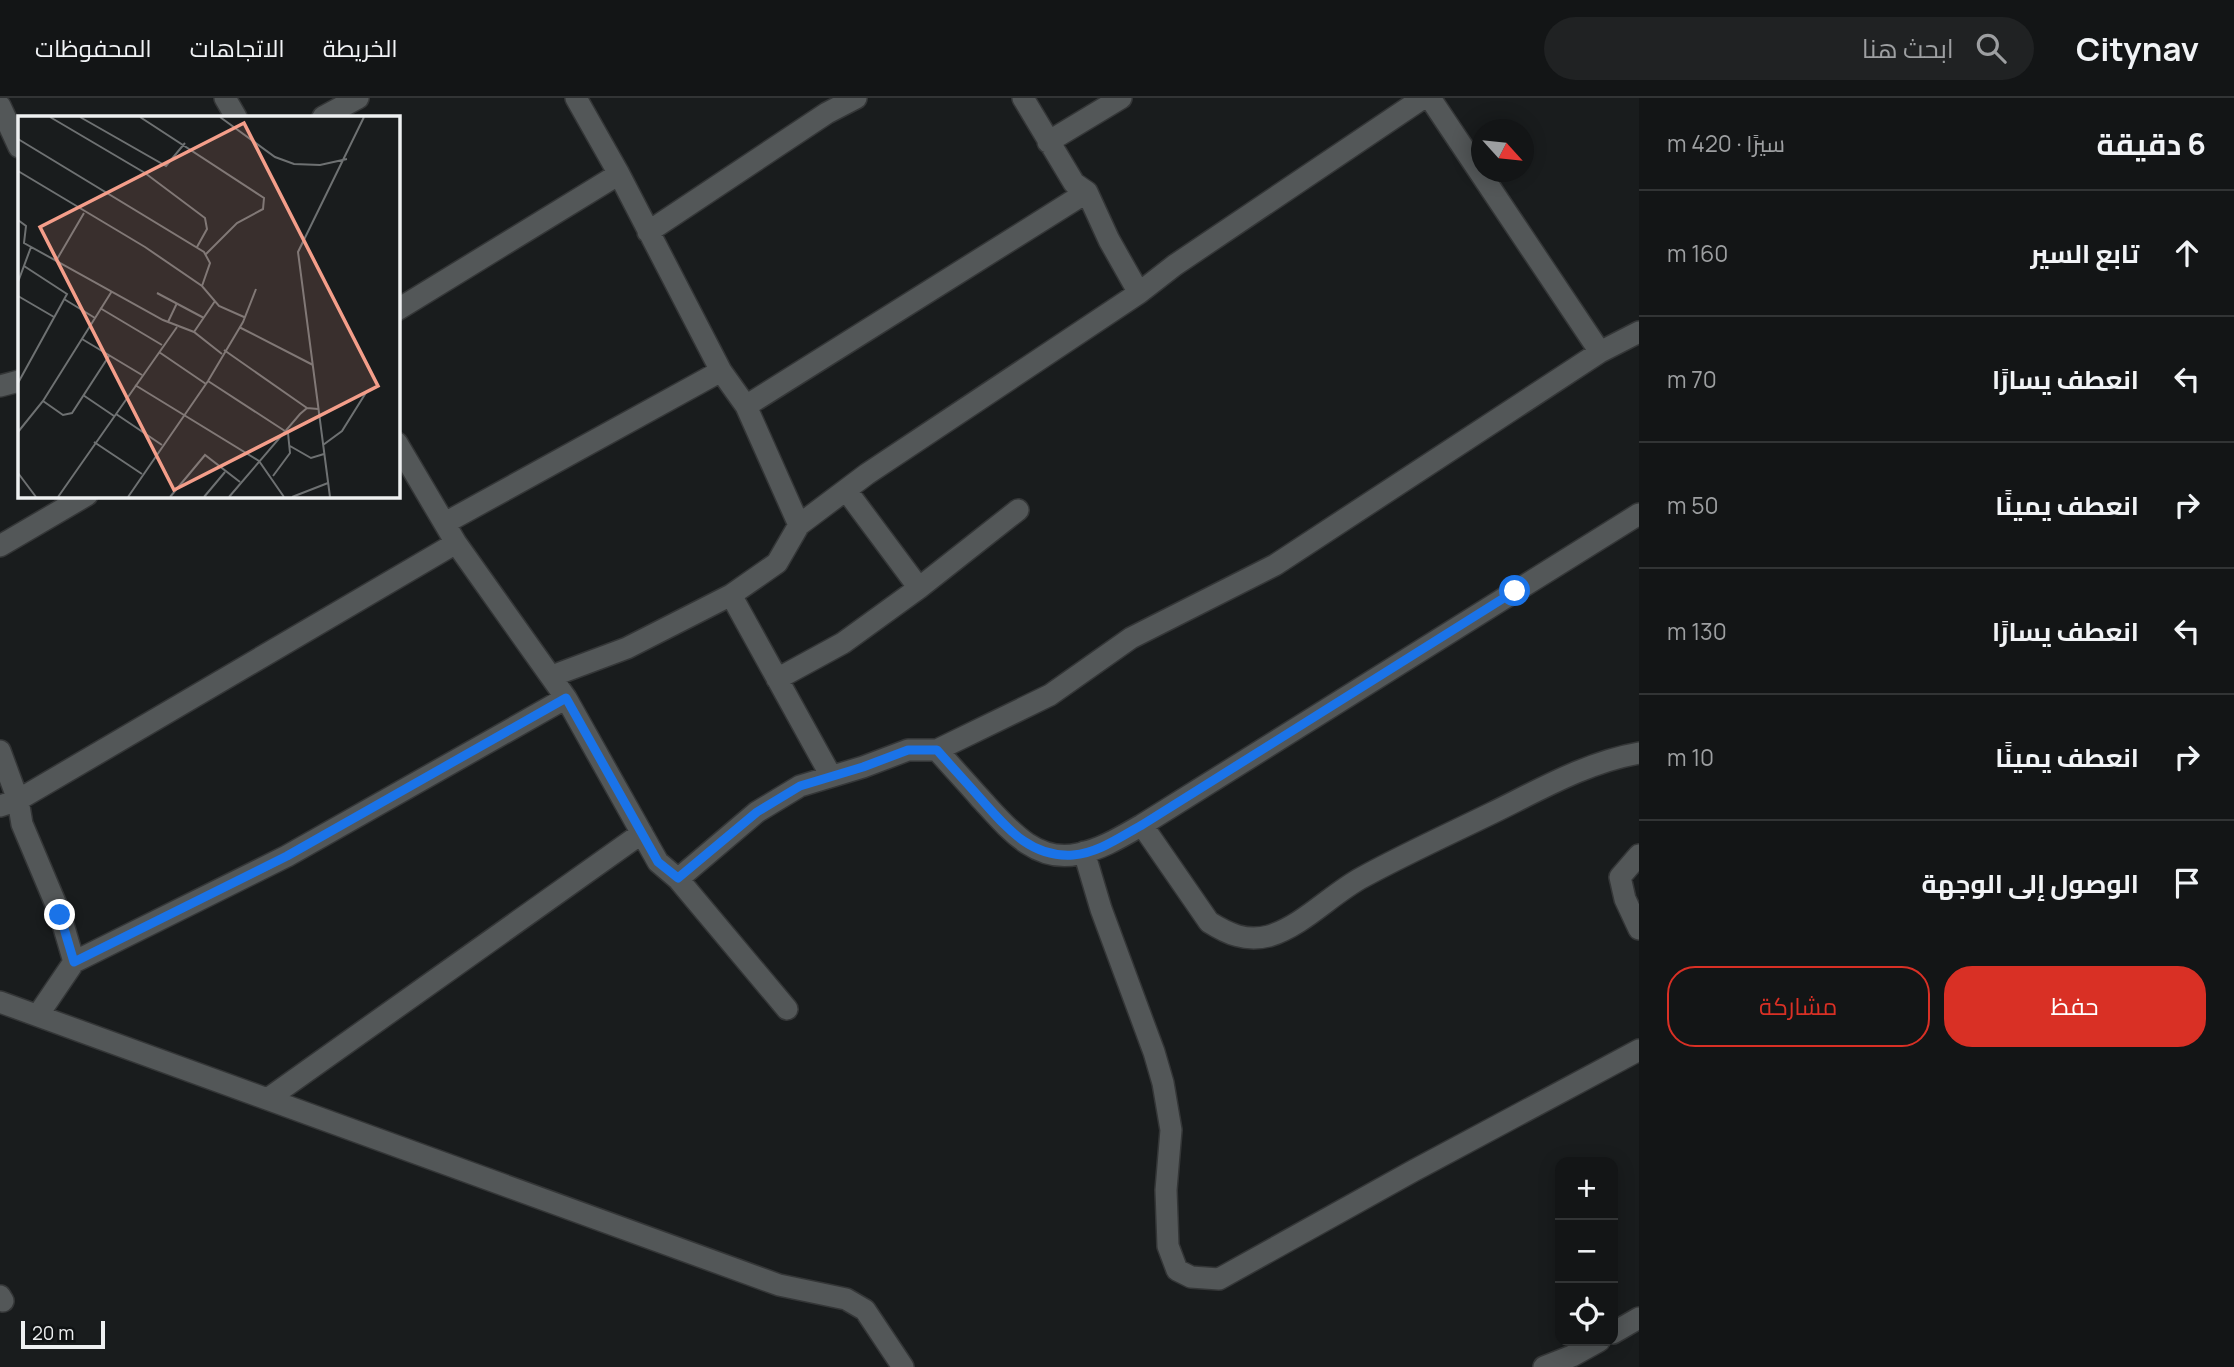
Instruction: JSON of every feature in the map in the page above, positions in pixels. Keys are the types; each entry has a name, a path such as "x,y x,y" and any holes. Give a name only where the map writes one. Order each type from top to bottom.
{"street":[{"path":"225,98 235,116"},
{"path":"325,116 358,98"},
{"path":"576,98 619,174 721,370 746,406 799,525"},
{"path":"648,232 822,106 856,98"},
{"path":"1023,98 1074,183 1087,192 1109,240 1139,293"},
{"path":"1048,142 1121,98"},
{"path":"552,676 627,648 731,595 776,563 799,525 846,490 1423,98"},
{"path":"1430,98 1600,352"},
{"path":"0,106 18,145"},
{"path":"399,309 619,174"},
{"path":"746,406 1087,192"},
{"path":"678,878 757,812 800,786 908,750 937,750 1050,695 1131,638 1275,565 1600,352 1639,332"},
{"path":"445,523 721,370"},
{"path":"0,386 18,381"},
{"path":"399,446 456,543 566,698 658,862 678,878 787,1009"},
{"path":"846,490 919,588"},
{"path":"0,547 84,497"},
{"path":"777,679 842,643 919,588 1018,510"},
{"path":"937,750 1014,835 1032,847 1052,855 1075,855 1102,848 1639,514"},
{"path":"9,803 456,543"},
{"path":"731,595 831,776"},
{"path":"38,1015 74,962 287,856 566,698"},
{"path":"0,751 9,803 22,824 60,915 74,962"},
{"path":"1142,825 1209,922 1246,939 1269,936 1296,923 1361,878 1571,775 1614,758 1639,753"},
{"path":"269,1098 642,833"},
{"path":"1084,852 1101,909 1163,1083 1171,1130 1166,1190 1168,1246 1177,1270 1191,1277 1219,1279 1639,1050"},
{"path":"1639,855 1620,877 1625,899 1639,929"},
{"path":"0,1002 779,1285 846,1299 865,1310 903,1367"},
{"path":"1618,1330 1639,1318"},
{"path":"1544,1367 1590,1346"}],"route":[{"path":"60,915 74,962 287,856 566,698 658,862 678,878 757,812 800,786 908,750 937,750 1014,835 1032,847 1052,855 1075,855 1102,848 1142,825 1515,591"}]}
